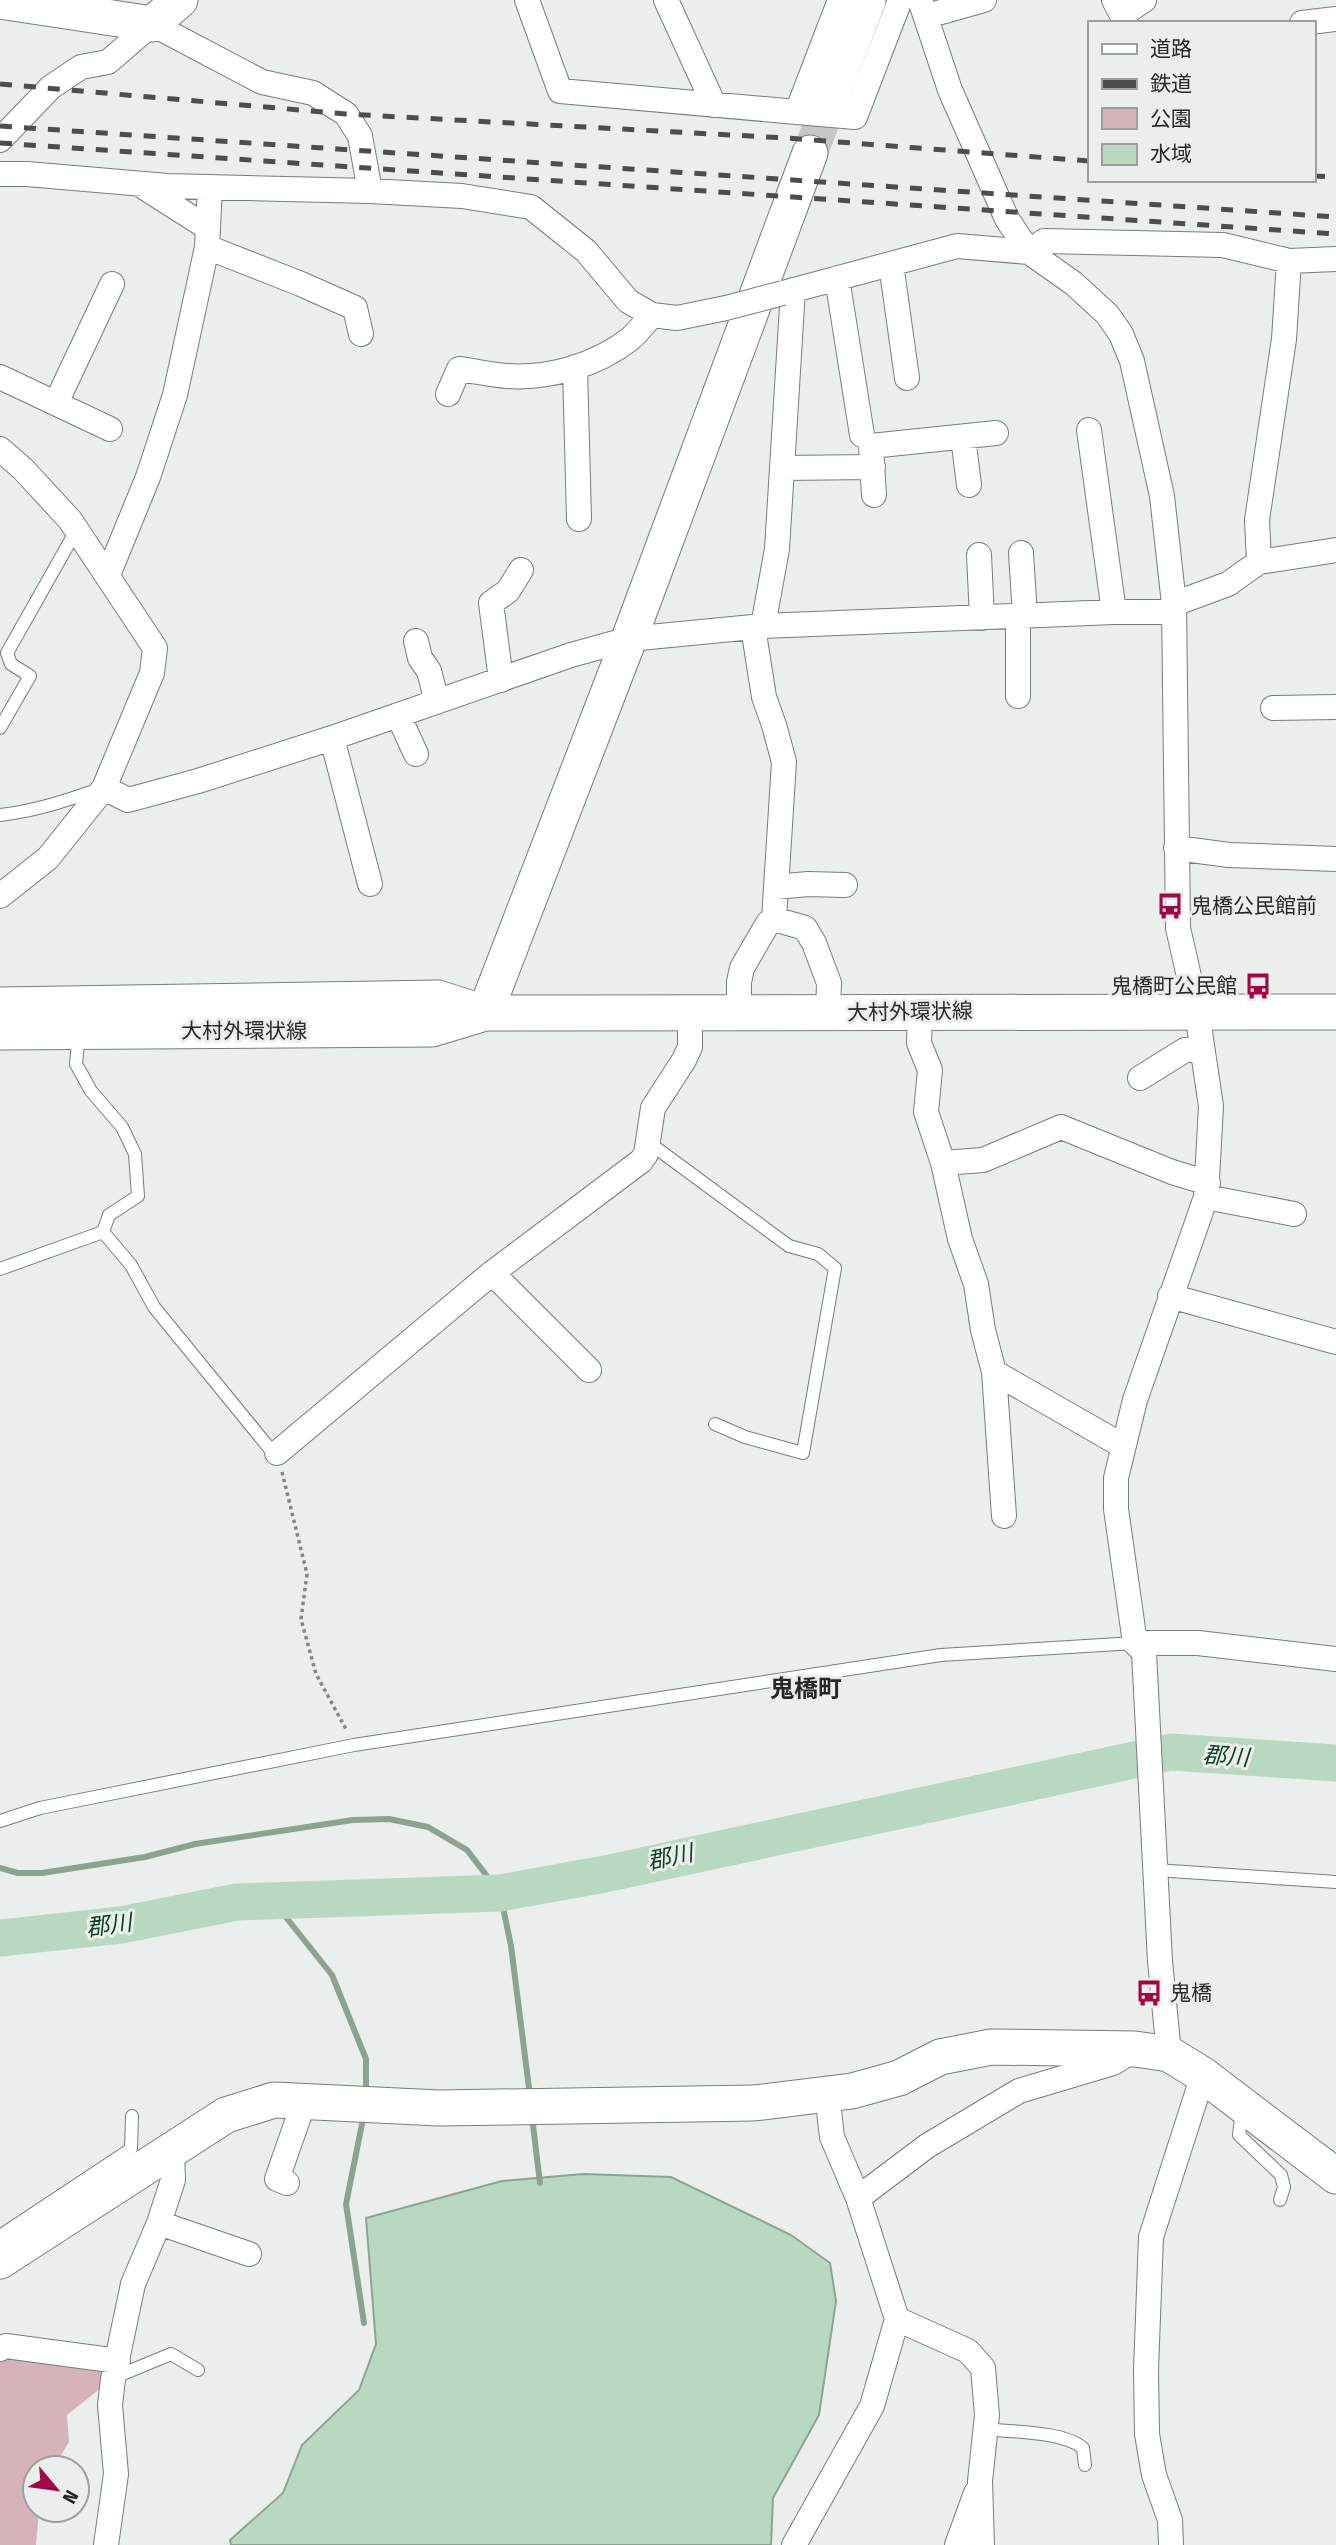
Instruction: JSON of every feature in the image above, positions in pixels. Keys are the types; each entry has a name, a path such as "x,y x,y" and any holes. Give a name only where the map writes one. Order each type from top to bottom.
{"street":[{"path":"0,140 51,87 81,67 108,62 180,0"},
{"path":"527,0 560,91 714,104 813,108 855,117 900,0"},
{"path":"666,0 714,104"},
{"path":"813,108 840,0"},
{"path":"813,108 868,0"},
{"path":"984,0 924,8 950,90 1007,219 1028,253 1073,283 1107,314 1121,334 1132,361 1162,496 1173,608 1178,928 1197,1012 1210,1106 1207,1190 1135,1400 1116,1478 1116,1509 1140,1647 1160,1961 1169,2054"},
{"path":"1114,0 1122,15 1144,0"},
{"path":"0,1 152,24 262,82 313,93 346,114 360,136 369,191"},
{"path":"1315,21 1336,19"},
{"path":"485,1013 629,639 810,153"},
{"path":"0,174 211,187 462,196 531,207 586,251 628,301 652,315 677,318 726,308 957,246 1028,253 1044,241 1223,245 1289,261 1336,259"},
{"path":"139,183 208,237 355,308 361,334"},
{"path":"108,575 148,477 176,395 208,237 211,187"},
{"path":"1259,562 1257,520 1284,339 1289,261"},
{"path":"891,264 907,378"},
{"path":"837,278 862,435"},
{"path":"56,403 112,284"},
{"path":"774,919 784,762 764,697 758,627 777,550 788,291"},
{"path":"449,394 459,369 507,376 538,376 575,367 630,339 652,315"},
{"path":"575,367 579,519"},
{"path":"0,377 110,429"},
{"path":"1089,430 1114,612"},
{"path":"874,495 872,446 996,433"},
{"path":"963,436 969,485"},
{"path":"0,449 23,469 76,530 155,648 152,673 104,788 48,858 0,896"},
{"path":"782,468 873,467"},
{"path":"104,788 128,800 198,781 572,655 629,639 758,627 1173,608 1228,584 1259,562 1336,550"},
{"path":"1018,696 1021,552"},
{"path":"978,555 982,618"},
{"path":"501,680 491,603 508,591 521,570"},
{"path":"416,641 420,657 429,671 437,702"},
{"path":"1273,708 1336,707"},
{"path":"398,715 416,754"},
{"path":"332,738 370,884"},
{"path":"1176,848 1229,855 1336,859"},
{"path":"776,887 845,885"},
{"path":"739,1013 738,982 742,968 768,923 774,919 805,928 814,943 828,984 828,1013"},
{"name":"大村外環状線","path":"0,1005 438,998 485,1013"},
{"path":"920,1012 919,1043 930,1070 926,1112 943,1163 960,1239 976,1284 983,1330 994,1372 1004,1517"},
{"name":"大村外環状線","path":"0,1032 432,1029 485,1013 1336,1012"},
{"path":"277,1453 492,1273 641,1161 646,1154 653,1108 690,1047 690,1013"},
{"path":"1140,1078 1185,1050 1202,1049"},
{"path":"943,1163 983,1160 1061,1127 1172,1172 1207,1190 1294,1214"},
{"path":"492,1273 589,1370"},
{"path":"1170,1296 1336,1342"},
{"path":"994,1372 1123,1446"},
{"path":"1140,1647 1198,1643 1336,1659"},
{"path":"0,2261 226,2115 274,2100 439,2108 740,2104 852,2091 899,2078 940,2057 991,2047 1135,2049 1169,2054 1203,2075 1333,2172"},
{"path":"858,2198 927,2146 1019,2091 1113,2063 1135,2049"},
{"path":"1171,2545 1170,2520 1154,2475 1147,2434 1146,2370 1152,2237 1203,2075"},
{"path":"794,2545 873,2406 897,2319 858,2198 832,2137 827,2094"},
{"path":"287,2183 276,2179 304,2102"},
{"path":"106,2545 116,2474 110,2405 133,2284 159,2223 173,2180 172,2152"},
{"path":"159,2223 249,2253"},
{"path":"897,2319 968,2351 983,2368 987,2415 980,2481 982,2545"},
{"path":"0,2349 6,2346 116,2370"},
{"path":"957,2545 980,2481"}],"lane":[{"path":"0,728 30,676 11,664 7,653 76,530"},
{"path":"2,810 25,813 104,788"},
{"path":"0,1269 103,1232 110,1215 138,1196 135,1154 122,1127 91,1091 76,1064 79,1032"},
{"path":"648,1142 789,1247 818,1254 835,1268 803,1453 745,1437 715,1424"},
{"path":"103,1232 131,1265 153,1307 270,1449 277,1453"},
{"path":"0,1821 40,1808 354,1745 941,1655 1140,1647"},
{"path":"1155,1864 1336,1882"},
{"path":"1243,2106 1239,2135 1281,2175 1284,2187 1280,2200"},
{"path":"0,2236 131,2149 132,2116"},
{"path":"116,2370 171,2354 198,2370"},
{"path":"985,2429 1057,2437 1083,2448 1085,2465"}],"path":[{"path":"277,1453 307,1574 301,1619 316,1674 354,1745"}],"green space":[{"path":"0,2352 112,2367 101,2388 67,2415 69,2442 62,2454 21,2454 21,2524 38,2524 36,2545 0,2545"}],"water":[{"path":"583,2174 671,2177 791,2235 830,2263 836,2301 819,2415 773,2498 771,2545 231,2545 230,2540 283,2493 302,2445 359,2390 376,2344 366,2218 502,2181"}],"waterway":[{"name":"郡川","path":"0,1938 121,1925 237,1902 500,1893 605,1874 1171,1752 1336,1763"},
{"path":"0,1868 18,1873 42,1873 145,1857 195,1844 353,1820 389,1819 428,1827 467,1850 500,1893 511,1946 529,2088"},
{"path":"273,1901 332,1975 366,2059 366,2093"},
{"path":"364,2114 346,2204 364,2323"},
{"path":"533,2125 540,2183"}],"tunnel":[{"path":"810,153 829,104"}],"railway":[{"path":"0,84 346,114 786,138 1088,161"},
{"path":"0,126 1336,217"},
{"path":"0,143 1336,234"},
{"path":"1315,176 1336,177"}],"place":[{"name":"鬼橋公民館前","path":"1170,906"},
{"name":"鬼橋町公民館","path":"1258,986"},
{"name":"鬼橋","path":"1149,1993"}],"district":[{"name":"鬼橋町","path":"806,1689"}]}
